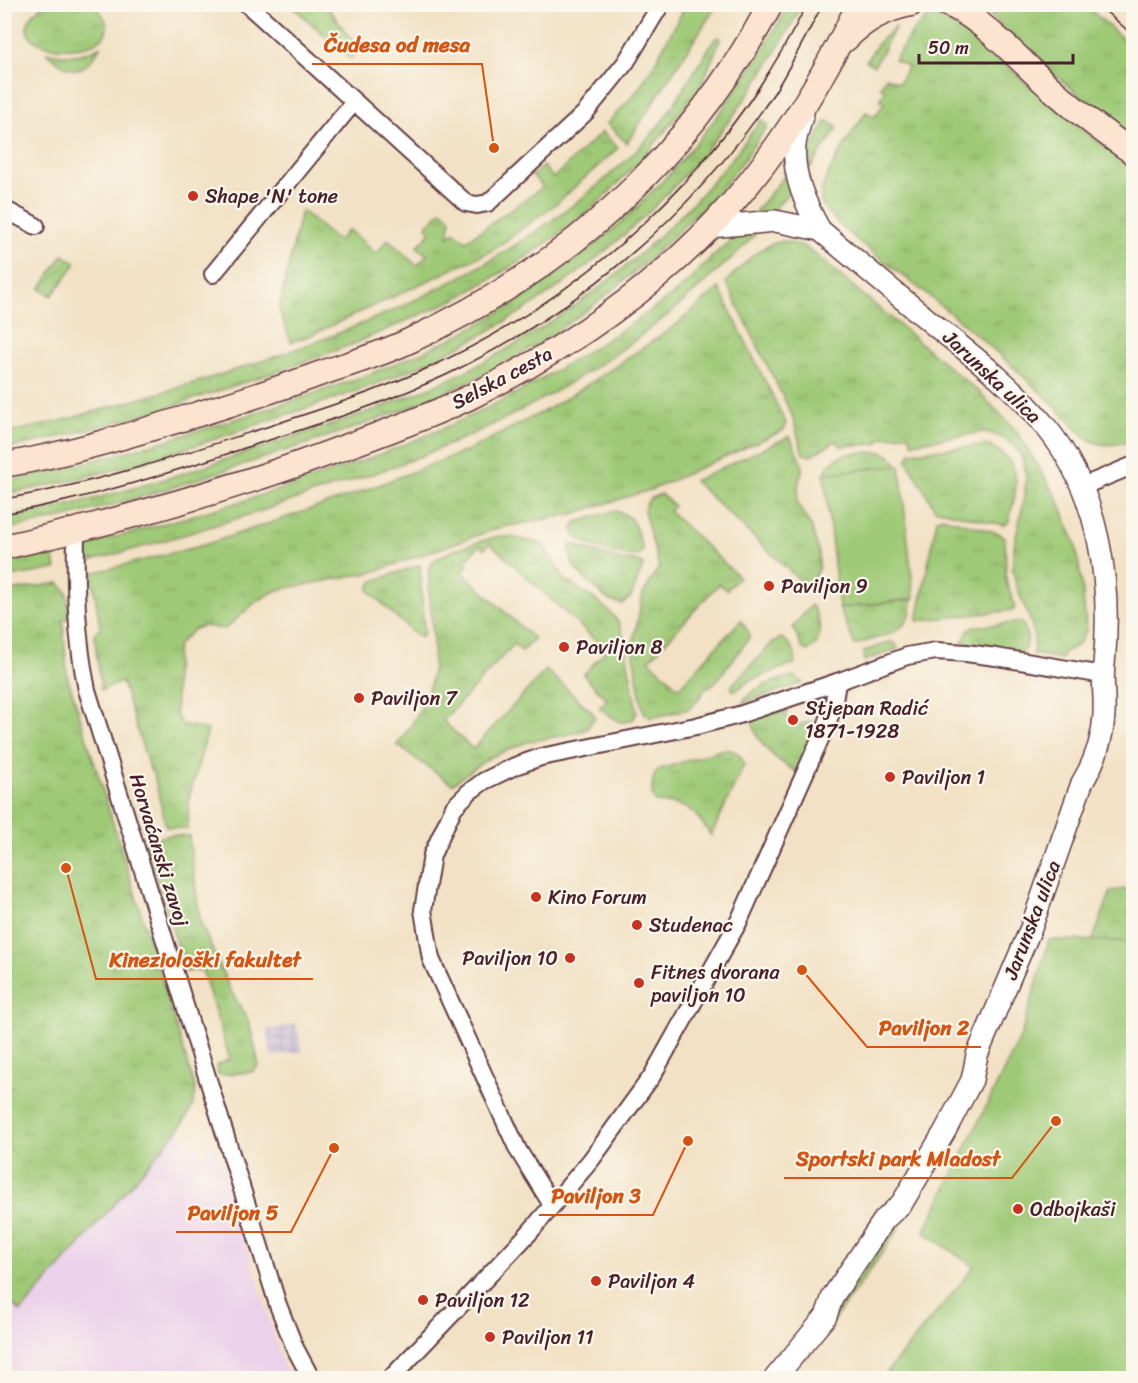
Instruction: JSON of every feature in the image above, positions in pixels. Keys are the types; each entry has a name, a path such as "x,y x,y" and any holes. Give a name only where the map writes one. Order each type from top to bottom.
{"main road":[{"path":"4,465 106,442 242,401 407,342 493,298 537,270 578,239 617,205 658,164 714,96 771,4"},
{"name":"Selska cesta","path":"4,547 76,531 275,474 431,415 538,361 617,307 660,273 710,227 752,179 804,107 859,4"},
{"path":"838,47 848,36 876,15 911,4"},
{"path":"947,4 967,14 981,25 1056,93 1134,153"},
{"path":"964,4 981,25"}],"street":[{"path":"247,4 466,203 477,205 488,203 585,112 626,62 661,4"},
{"path":"213,274 354,102"},
{"path":"804,107 795,145 795,166 808,207 820,231"},
{"path":"4,208 36,226"},
{"path":"710,227 775,221 820,231"},
{"name":"Jarunska ulica","path":"775,1378 826,1316 833,1296 884,1220 893,1197 927,1140 961,1075 977,1055 1030,928 1082,783 1094,763 1104,716 1103,675 1107,617 1104,567 1082,487 1048,429 1012,390 820,231"},
{"path":"1082,487 1134,465"},
{"name":"Horvaćanski zavoj","path":"76,531 75,572 78,627 82,668 87,690 278,1305 295,1348 309,1375"},
{"path":"552,1205 519,1150 431,959 423,910 432,855 454,807 469,792 484,781 541,757 696,726 739,715 907,656 936,651 996,657 1103,675"},
{"path":"391,1378 529,1233 591,1160 652,1076 739,921 826,726 833,708 837,682"},
{"name":"Jarunska ulica","path":"761,1378 818,1309 833,1296"}],"shaded area":[{"path":"4,599 63,619 67,675 195,1087 194,1106 179,1129 181,1136 202,1155 216,1147 282,1362 291,1378 5,1378"},
{"path":"296,1024 302,1051 272,1057 267,1030"}],"green space":[{"path":"42,5 94,5 106,22 105,35 93,43 76,48 57,48 40,44 29,36 28,23"},
{"path":"291,5 326,5 359,50 350,59"},
{"path":"686,5 717,5 627,143 607,124 637,91"},
{"path":"789,5 802,5 768,64 730,120 688,171 642,218 592,262 538,301 480,336 419,366 363,389 138,463 5,494 5,482 164,441 258,412 387,367 429,349 487,319 541,286 591,248 638,207 680,162 720,113 756,61"},
{"path":"981,5 1085,5 1133,48 1133,138 1054,74"},
{"path":"933,16 959,28 982,44 1052,104 1133,168 1133,441 1104,444 1086,438 1011,365 836,222 823,207 821,193 838,156 866,112 875,117 884,103 880,100 885,90 880,87 886,77 899,83 908,66 894,60 916,28 927,18"},
{"path":"896,26 874,66 866,61 880,41"},
{"path":"721,38 700,88 642,159 601,200 561,233 514,265 458,298 356,343 279,371 157,411 5,449 5,433 65,420 227,373 291,351 355,327 477,268 534,233 589,193 639,148 660,124 715,39"},
{"path":"101,46 88,64 76,70 62,65 46,52 74,55"},
{"path":"761,120 768,126 735,171 680,230 604,297 519,355 434,397 332,435 162,491 68,516 5,529 5,518 70,505 135,488 364,413 438,384 498,354 568,311 633,260 692,204 725,168"},
{"path":"827,120 838,128 808,171 810,150"},
{"path":"602,132 618,148 556,204 491,251 309,336 291,342 279,310 301,210 338,241 349,229 376,254 388,239 417,266 427,255 417,247 431,232 426,226 442,210 451,219 448,236 455,232 466,241 543,187 532,175 543,166 553,178"},
{"path":"786,174 789,175 790,191 773,211 755,212"},
{"path":"758,230 741,250 641,335 572,381 500,421 426,454 351,481 140,548 84,563 82,561 79,547 317,477 433,433 489,407 594,348 683,286 725,245"},
{"path":"784,241 802,245 810,250 980,393 1017,432 1058,499 1076,546 1086,631 1078,645 1063,653 1061,659 1033,654 1031,622 1018,591 1013,570 1025,489 1025,470 1020,454 1007,441 985,432 912,443 909,434 882,438 877,444 840,446 838,442 834,442 810,456 803,454 792,415 726,282 759,251"},
{"path":"63,255 76,263 52,296 40,289"},
{"path":"719,288 786,423 784,430 653,489 572,514 498,528 373,572 277,590 257,601 225,629 204,626 194,629 177,646 176,715 182,724 208,730 189,798 188,829 166,827 154,775 149,768 122,682 101,690 94,633 100,628 92,573 204,545 350,496 469,450 552,407 592,382 676,325"},
{"path":"790,436 803,467 797,503 812,528 819,553 819,567 809,589 694,481"},
{"path":"987,445 1008,459 1016,478 1014,500 1008,523 1003,525 935,509 907,460 911,452"},
{"path":"882,452 889,455 898,465 824,474 828,466 841,456"},
{"path":"900,465 914,599 839,608 824,474"},
{"path":"661,494 674,506 669,511 739,577 727,590 719,584 649,660 679,688 741,620 749,633 749,638 714,684 705,689 689,709 651,718 644,712 642,706 632,648 643,594 659,567 644,511 649,500"},
{"path":"615,511 627,516 635,525 643,550 639,555 632,556 605,551 574,535 573,527 577,522"},
{"path":"942,517 1005,537 1006,581 1014,610 917,621 937,519"},
{"path":"499,536 542,544 565,580 597,601 613,615 624,639 637,712 631,720 620,722 599,708 607,699 583,675 606,650 490,543 484,549 480,545 465,561 468,565 462,572 534,639 522,651 514,644 443,721 473,749 546,670 595,717 587,729 527,742 489,758 452,784 397,745 419,711 432,674 429,567 450,552"},
{"path":"572,544 616,559 641,562 643,566 631,597 622,604 606,598 578,572 572,563 569,549"},
{"path":"53,553 56,569 5,578 5,562"},
{"path":"420,565 424,633 421,637 413,633 369,591 373,581"},
{"path":"59,583 67,592 69,619 63,620 67,675 195,1093 191,1109 179,1129 21,1312 4,1297 5,592"},
{"path":"912,600 911,612 901,627 885,636 855,645 839,608"},
{"path":"811,605 817,617 820,632 816,644 807,651 802,648 793,627"},
{"path":"1021,622 1024,625 1027,639 1022,653 962,643 968,631 974,627"},
{"path":"781,638 793,649 794,664 750,680 736,691 732,690 732,685 773,642"},
{"path":"888,642 895,643 898,649 864,661 863,653"},
{"path":"796,677 803,683 743,703 751,693 766,685"},
{"path":"790,706 785,716 795,725 812,722 813,736 797,772 762,744 752,719"},
{"path":"724,749 737,753 744,765 711,836 700,819 689,809 675,804 655,802 652,785 658,770"},
{"path":"169,835 189,836 200,921 230,989 249,1022 259,1065 252,1072 218,1075 217,1065 230,1059 202,970 186,972 145,844"},
{"path":"1133,888 1133,974 1081,972 1111,891"},
{"path":"1049,940 1133,941 1133,1378 882,1378 974,1267 924,1232 1021,1036"},
{"path":"897,1222 899,1225 897,1231 806,1358 805,1356"}],"tram line":[{"path":"4,499 129,470 360,396 423,370 484,340 541,305 596,265 646,221 693,172 736,120 774,64 807,4"},
{"path":"4,514 132,484 305,429 400,395 446,375 541,322 629,256 707,180 742,138 774,93 823,4"},
{"path":"1097,4 1134,36"},
{"path":"1117,4 1134,19"}],"place":[{"name":"Čudesa od mesa","path":"494,148"},
{"name":"Shape 'N' tone","path":"193,196"},
{"name":"Paviljon 9","path":"769,586"},
{"name":"Paviljon 8","path":"564,647"},
{"name":"Paviljon 7","path":"359,698"},
{"name":"Stjepan Radić 1871-1928","path":"793,720"},
{"name":"Paviljon 1","path":"890,777"},
{"name":"Kineziološki fakultet","path":"66,868"},
{"name":"Kino Forum","path":"536,897"},
{"name":"Studenac","path":"637,925"},
{"name":"Paviljon 10","path":"570,958"},
{"name":"Paviljon 2","path":"802,970"},
{"name":"Fitnes dvorana paviljon 10","path":"639,983"},
{"name":"Sportski park Mladost","path":"1056,1121"},
{"name":"Paviljon 3","path":"688,1141"},
{"name":"Paviljon 5","path":"334,1148"},
{"name":"Odbojkaši","path":"1018,1209"},
{"name":"Paviljon 4","path":"596,1281"},
{"name":"Paviljon 12","path":"423,1300"},
{"name":"Paviljon 11","path":"490,1337"}]}
